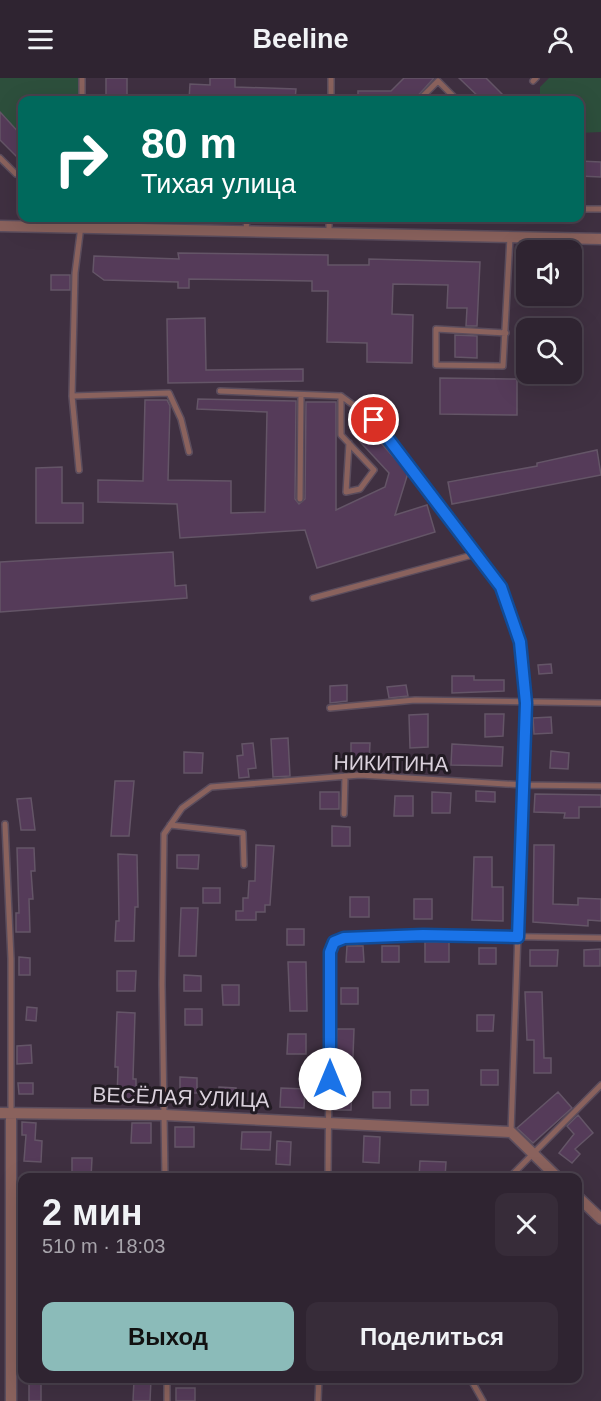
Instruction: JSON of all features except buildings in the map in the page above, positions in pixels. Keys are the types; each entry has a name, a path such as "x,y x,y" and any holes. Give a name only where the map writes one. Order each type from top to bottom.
{"street":[{"path":"0,226 82,223 246,232 601,239"},
{"path":"6,1113 11,1401"},
{"name":"ВЕСЁЛАЯ УЛИЦА","path":"6,1113 165,1115 330,1121 511,1132"},
{"path":"511,1132 553,1173"},
{"path":"582,1201 601,1220"}],"lane":[{"path":"82,78 82,96"},
{"path":"331,78 331,96"},
{"path":"423,96 439,80 453,96"},
{"path":"0,158 18,174"},
{"path":"584,209 601,209"},
{"path":"246,232 247,222"},
{"path":"329,222 329,234"},
{"path":"79,471 72,396 75,273 82,223"},
{"path":"506,333 436,329 436,365 503,366 506,333 510,237"},
{"path":"220,391 341,396 374,420 501,587 520,642 526,703 511,1132"},
{"path":"72,396 170,393 181,419 189,452"},
{"path":"300,499 301,395"},
{"path":"341,396 341,435 349,443 374,470 360,489 346,492 349,443"},
{"path":"313,598 476,554"},
{"path":"330,708 415,700 601,703"},
{"path":"344,814 345,776"},
{"name":"НИКИТИНА","path":"165,1115 162,984 164,834 182,808 211,787 345,776 523,785 601,786"},
{"path":"5,824 10,959 6,1113"},
{"path":"170,825 243,833 244,865"},
{"path":"328,1173 330,952 334,942 344,938 423,935 601,938"},
{"path":"514,1173 601,1085"},
{"path":"165,1115 165,1173"},
{"path":"167,1383 167,1401"},
{"path":"318,1401 319,1383"},
{"path":"473,1383 483,1401"}],"green space":[{"path":"0,78 82,78 82,96 18,96 18,132 0,112"},
{"path":"549,78 601,78 601,132 584,133 584,96 540,96 540,87"}],"route":[{"path":"330,1079 330,952 334,942 344,938 423,935 518,937 526,703 520,642 501,587 374,420"}]}
